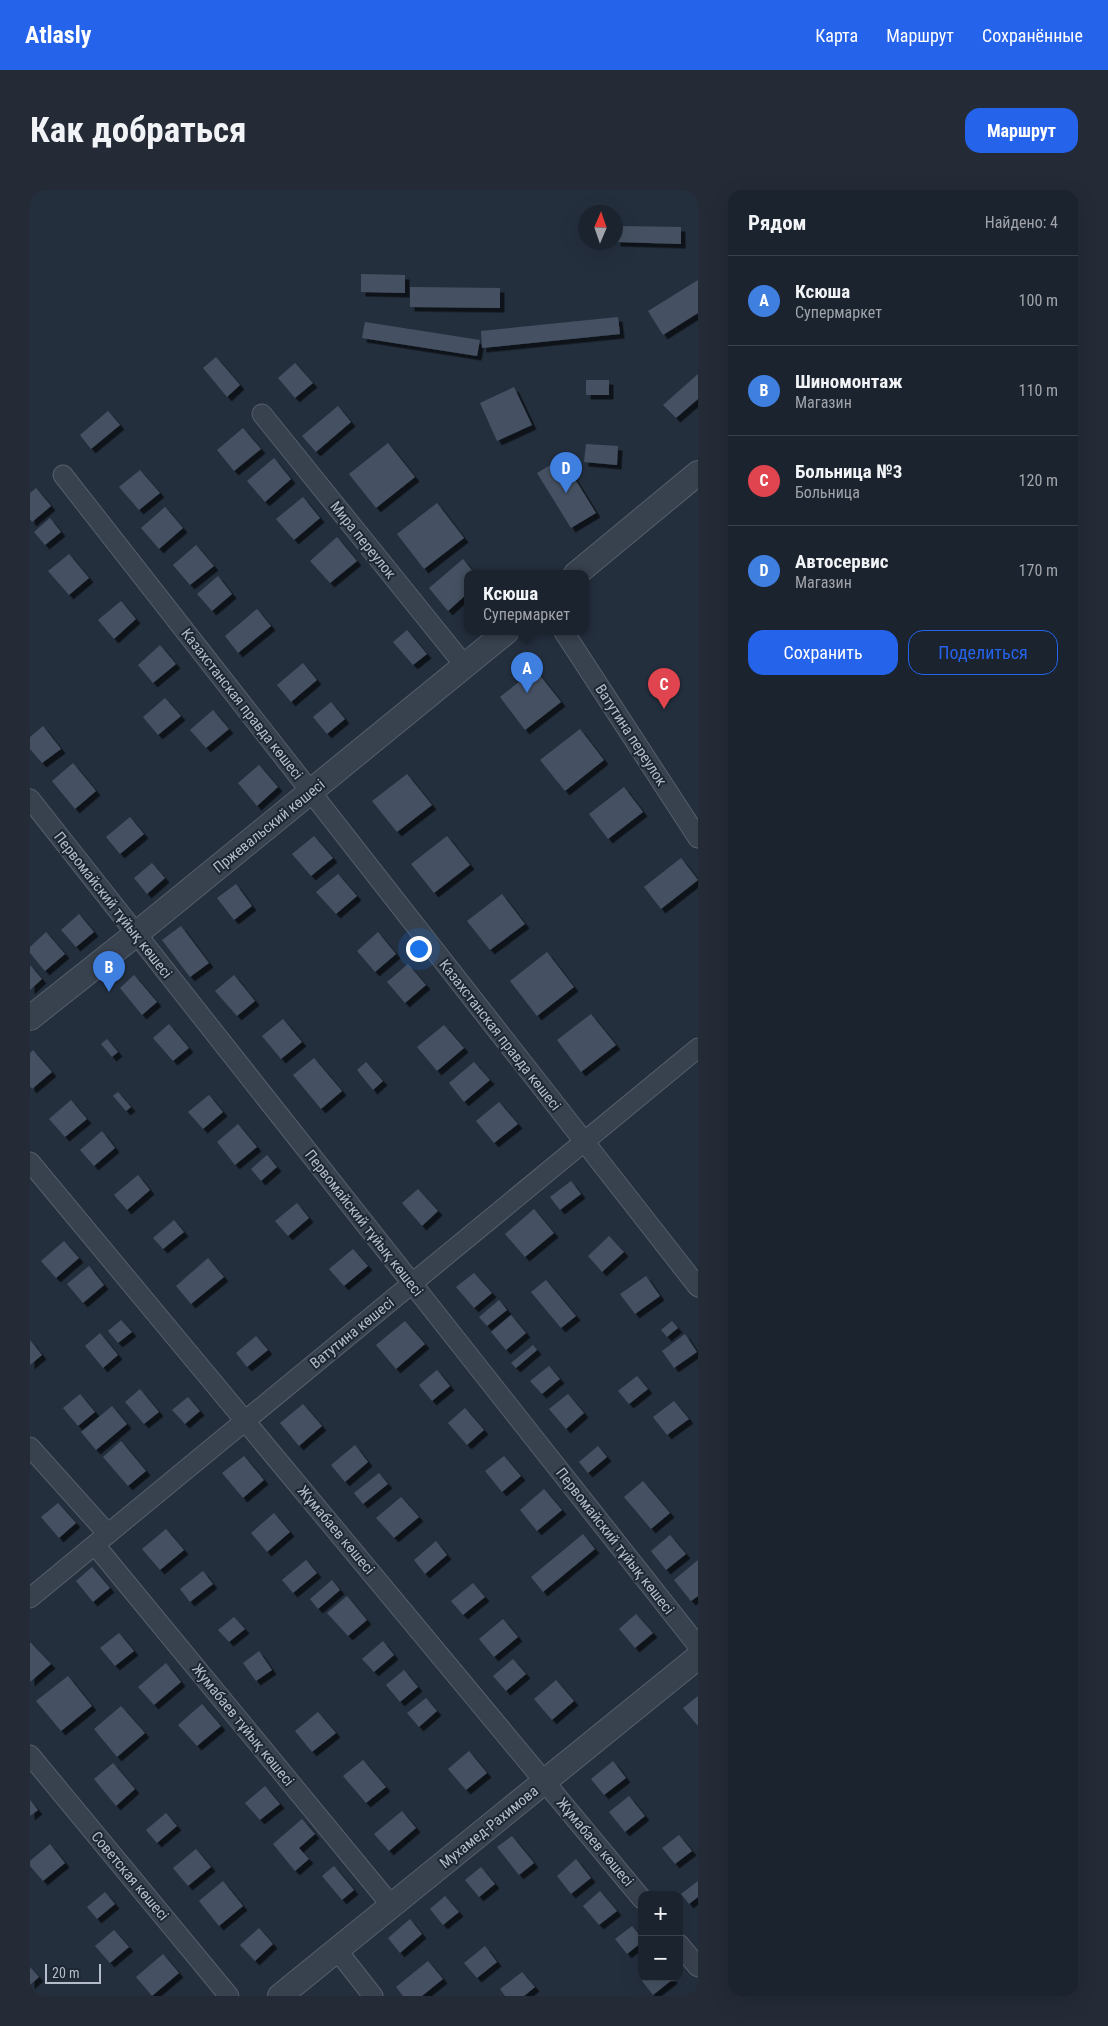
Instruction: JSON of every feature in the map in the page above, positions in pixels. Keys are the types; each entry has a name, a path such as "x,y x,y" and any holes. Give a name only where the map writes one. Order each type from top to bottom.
{"street":[{"name":"Мира переулок","path":"262,414 465,666"},
{"path":"581,570 698,473"},
{"name":"Казахстанская правда көшесі","path":"63,475 698,1287"},
{"name":"Пржевальский көшесі","path":"30,1018 136,934 502,635"},
{"name":"Ватутина переулок","path":"566,635 698,838"},
{"name":"Первомайский тұйық көшесі","path":"30,799 698,1646"},
{"name":"Ватутина көшесі","path":"30,1598 698,1048"},
{"name":"Жұмабаев көшесі","path":"30,1162 638,1894"},
{"name":"Жумабаев тұйық көшесі","path":"30,1447 391,1905"},
{"name":"Мухамед-Рахимова","path":"280,1996 698,1657"},
{"name":"Советская көшесі","path":"30,1755 229,1996"},
{"path":"683,1949 698,1967"},
{"path":"337,1950 374,1996"}],"building":[{"path":"623,226 681,227 681,244 623,242"},
{"path":"361,274 405,275 405,293 361,292"},
{"path":"698,280 698,313 663,335 648,311"},
{"path":"410,287 500,288 500,308 410,307"},
{"path":"618,317 620,334 482,348 481,331"},
{"path":"365,322 480,340 477,356 362,338"},
{"path":"216,357 240,385 227,397 203,368"},
{"path":"295,363 313,383 295,398 278,378"},
{"path":"698,374 698,399 676,418 663,405"},
{"path":"586,380 609,380 609,395 586,395"},
{"path":"514,387 532,425 497,441 480,403"},
{"path":"338,406 351,422 316,452 302,436"},
{"path":"108,411 120,425 91,449 80,435"},
{"path":"243,428 261,449 234,471 217,450"},
{"path":"388,443 415,477 376,508 349,474"},
{"path":"586,444 618,446 617,465 584,462"},
{"path":"274,458 291,479 265,502 247,481"},
{"path":"562,458 596,513 571,528 537,473"},
{"path":"140,470 160,493 139,510 119,487"},
{"path":"36,488 51,506 32,522 30,519 30,493"},
{"path":"303,497 320,518 294,540 276,519"},
{"path":"437,503 464,538 424,569 397,534"},
{"path":"165,507 183,528 159,549 141,528"},
{"path":"50,518 61,532 45,545 34,532"},
{"path":"337,537 357,561 330,583 310,561"},
{"path":"196,545 214,566 190,585 173,565"},
{"path":"69,554 89,578 69,595 48,571"},
{"path":"463,559 472,570 464,570 464,597 448,611 429,588"},
{"path":"218,576 232,594 212,611 197,594"},
{"path":"121,601 136,619 114,639 98,620"},
{"path":"257,609 271,626 238,653 225,636"},
{"path":"407,630 427,654 413,665 393,642"},
{"path":"160,645 176,664 153,683 138,665"},
{"path":"303,663 317,680 291,702 277,685"},
{"path":"535,669 561,702 525,730 500,697"},
{"path":"165,698 181,716 158,735 143,717"},
{"path":"331,702 345,719 327,734 313,717"},
{"path":"213,710 229,729 206,748 190,730"},
{"path":"43,726 61,749 42,763 30,749 30,737"},
{"path":"580,729 604,760 565,791 540,760"},
{"path":"73,763 96,791 75,809 52,781"},
{"path":"259,765 278,787 257,806 238,783"},
{"path":"407,774 432,805 397,832 372,801"},
{"path":"624,787 643,812 608,839 589,814"},
{"path":"130,817 144,834 120,854 106,837"},
{"path":"314,836 333,858 311,876 292,854"},
{"path":"447,836 470,865 434,893 411,864"},
{"path":"681,858 698,880 661,909 644,887"},
{"path":"152,863 165,878 147,894 134,878"},
{"path":"338,874 357,896 336,914 316,892"},
{"path":"236,884 252,906 234,920 217,898"},
{"path":"502,894 525,924 490,950 467,921"},
{"path":"79,914 94,932 76,947 61,930"},
{"path":"181,926 209,963 190,977 162,940"},
{"path":"46,932 65,954 45,971 30,953 30,947"},
{"path":"378,932 396,954 375,972 357,951"},
{"path":"547,952 574,987 537,1016 510,981"},
{"path":"408,964 426,985 405,1003 387,982"},
{"path":"30,965 42,979 30,990"},
{"path":"134,975 157,1002 142,1015 120,988"},
{"path":"234,975 255,1001 237,1016 215,991"},
{"path":"591,1014 616,1045 581,1072 557,1040"},
{"path":"283,1019 302,1042 281,1059 262,1036"},
{"path":"169,1024 189,1048 173,1061 153,1038"},
{"path":"444,1025 464,1048 437,1071 417,1047"},
{"path":"107,1039 118,1052 112,1057 101,1044"},
{"path":"33,1050 52,1072 32,1089 30,1086 30,1053"},
{"path":"314,1058 342,1091 321,1109 293,1075"},
{"path":"366,1062 383,1081 373,1090 357,1070"},
{"path":"474,1062 490,1080 464,1102 449,1083"},
{"path":"118,1092 131,1107 126,1111 113,1096"},
{"path":"209,1095 223,1112 203,1129 188,1112"},
{"path":"71,1100 87,1119 65,1137 49,1119"},
{"path":"499,1102 518,1124 494,1143 476,1121"},
{"path":"238,1124 257,1147 235,1165 217,1142"},
{"path":"102,1131 115,1148 94,1166 80,1150"},
{"path":"267,1155 277,1167 261,1181 251,1169"},
{"path":"138,1175 150,1190 127,1210 114,1195"},
{"path":"571,1181 581,1194 560,1210 550,1197"},
{"path":"418,1189 438,1211 422,1226 402,1203"},
{"path":"297,1203 309,1218 288,1236 275,1221"},
{"path":"534,1209 554,1233 525,1257 505,1234"},
{"path":"174,1220 184,1232 163,1249 153,1238"},
{"path":"609,1236 624,1252 602,1272 588,1256"},
{"path":"64,1241 79,1258 56,1278 41,1261"},
{"path":"353,1249 368,1266 344,1286 329,1269"},
{"path":"208,1258 224,1277 191,1304 176,1286"},
{"path":"89,1266 104,1285 83,1303 67,1284"},
{"path":"474,1273 492,1293 474,1308 456,1287"},
{"path":"646,1276 660,1296 635,1314 620,1294"},
{"path":"546,1280 576,1316 561,1328 531,1292"},
{"path":"499,1300 507,1310 487,1326 479,1317"},
{"path":"511,1315 526,1333 506,1350 491,1332"},
{"path":"121,1320 132,1332 118,1343 108,1331"},
{"path":"405,1321 425,1344 396,1369 376,1345"},
{"path":"672,1321 678,1328 667,1337 661,1330"},
{"path":"100,1333 118,1355 103,1368 85,1346"},
{"path":"685,1334 697,1352 674,1368 662,1351"},
{"path":"256,1336 268,1350 247,1367 236,1353"},
{"path":"30,1340 42,1355 30,1365"},
{"path":"533,1345 537,1350 516,1368 511,1363"},
{"path":"549,1366 560,1379 542,1394 530,1381"},
{"path":"437,1370 450,1386 432,1401 419,1385"},
{"path":"637,1376 648,1389 629,1404 618,1391"},
{"path":"140,1389 159,1412 144,1424 125,1402"},
{"path":"80,1394 95,1412 78,1426 63,1408"},
{"path":"568,1394 584,1413 566,1429 549,1409"},
{"path":"188,1397 200,1411 185,1424 172,1410"},
{"path":"674,1401 689,1419 667,1435 653,1417"},
{"path":"303,1404 322,1426 299,1446 280,1423"},
{"path":"112,1406 127,1424 96,1450 81,1432"},
{"path":"465,1408 484,1430 467,1445 448,1423"},
{"path":"121,1441 146,1471 128,1486 103,1457"},
{"path":"355,1445 368,1462 345,1482 331,1465"},
{"path":"598,1446 607,1457 588,1473 579,1462"},
{"path":"244,1456 264,1480 243,1498 222,1473"},
{"path":"504,1456 521,1476 502,1492 485,1471"},
{"path":"379,1473 388,1484 363,1504 354,1493"},
{"path":"643,1481 670,1513 651,1529 624,1497"},
{"path":"544,1489 562,1510 537,1531 520,1510"},
{"path":"401,1497 419,1517 394,1538 376,1518"},
{"path":"58,1503 76,1523 59,1538 41,1517"},
{"path":"274,1513 290,1532 267,1552 251,1533"},
{"path":"166,1529 184,1550 160,1570 142,1549"},
{"path":"583,1534 595,1549 543,1592 531,1577"},
{"path":"670,1535 686,1554 666,1570 651,1551"},
{"path":"436,1541 447,1555 425,1574 414,1560"},
{"path":"306,1560 317,1573 293,1593 282,1580"},
{"path":"698,1560 698,1596 691,1601 674,1580"},
{"path":"92,1567 110,1588 93,1602 76,1581"},
{"path":"203,1571 213,1584 190,1602 180,1589"},
{"path":"332,1580 340,1590 318,1609 310,1599"},
{"path":"473,1583 485,1597 463,1615 451,1601"},
{"path":"347,1596 367,1620 348,1636 327,1613"},
{"path":"636,1614 653,1633 635,1648 619,1629"},
{"path":"234,1617 245,1629 229,1642 218,1630"},
{"path":"503,1619 518,1637 494,1657 479,1639"},
{"path":"119,1633 134,1651 115,1666 100,1648"},
{"path":"383,1641 394,1655 374,1672 362,1659"},
{"path":"30,1642 51,1664 30,1682"},
{"path":"259,1651 272,1670 256,1681 243,1663"},
{"path":"513,1659 526,1674 506,1691 493,1676"},
{"path":"166,1663 181,1682 154,1705 138,1687"},
{"path":"404,1670 418,1687 400,1702 386,1685"},
{"path":"68,1676 92,1706 61,1731 36,1701"},
{"path":"556,1680 574,1701 552,1720 534,1699"},
{"path":"698,1696 698,1726 683,1708"},
{"path":"426,1698 437,1711 419,1727 407,1713"},
{"path":"202,1704 221,1726 197,1746 178,1725"},
{"path":"121,1706 145,1733 117,1757 94,1729"},
{"path":"318,1712 336,1733 312,1752 295,1731"},
{"path":"469,1751 487,1773 466,1790 448,1769"},
{"path":"363,1760 386,1787 366,1803 343,1776"},
{"path":"613,1761 626,1778 604,1795 591,1779"},
{"path":"113,1763 135,1789 116,1806 94,1779"},
{"path":"265,1786 280,1804 260,1820 245,1803"},
{"path":"629,1796 645,1816 625,1832 609,1812"},
{"path":"30,1800 38,1810 30,1816"},
{"path":"402,1811 416,1828 389,1851 374,1834"},
{"path":"166,1813 177,1826 157,1843 146,1830"},
{"path":"302,1819 315,1834 299,1848 309,1859 295,1871 273,1844"},
{"path":"679,1835 692,1851 675,1864 662,1848"},
{"path":"512,1836 534,1863 519,1875 497,1847"},
{"path":"50,1844 65,1863 43,1881 30,1866 30,1861"},
{"path":"196,1849 211,1867 188,1886 173,1868"},
{"path":"576,1859 591,1878 571,1894 557,1876"},
{"path":"334,1866 354,1890 342,1900 322,1876"},
{"path":"481,1867 495,1884 479,1897 465,1880"},
{"path":"223,1881 243,1906 219,1926 199,1901"},
{"path":"698,1881 698,1897 689,1904 683,1896 683,1892"},
{"path":"600,1891 617,1911 599,1925 583,1906"},
{"path":"105,1892 115,1904 97,1919 87,1907"},
{"path":"445,1896 459,1912 443,1925 430,1909"},
{"path":"410,1919 422,1934 400,1953 388,1938"},
{"path":"632,1926 638,1933 638,1945 627,1954 615,1939"},
{"path":"259,1928 273,1944 255,1961 240,1945"},
{"path":"114,1930 129,1947 110,1963 95,1946"},
{"path":"485,1946 497,1962 477,1978 464,1963"},
{"path":"163,1954 179,1973 152,1996 136,1977"},
{"path":"428,1961 443,1979 422,1996 403,1996 396,1987"},
{"path":"30,1967 39,1977 30,1985"},
{"path":"522,1972 535,1987 524,1996 505,1996 500,1989"},
{"path":"642,1981 670,1981 653,1995"}],"place":[{"name":"Автосервис","path":"566,493"},
{"name":"Ксюша","path":"527,693"},
{"name":"Больница №3","path":"664,709"},
{"name":"Шиномонтаж","path":"109,992"}]}
